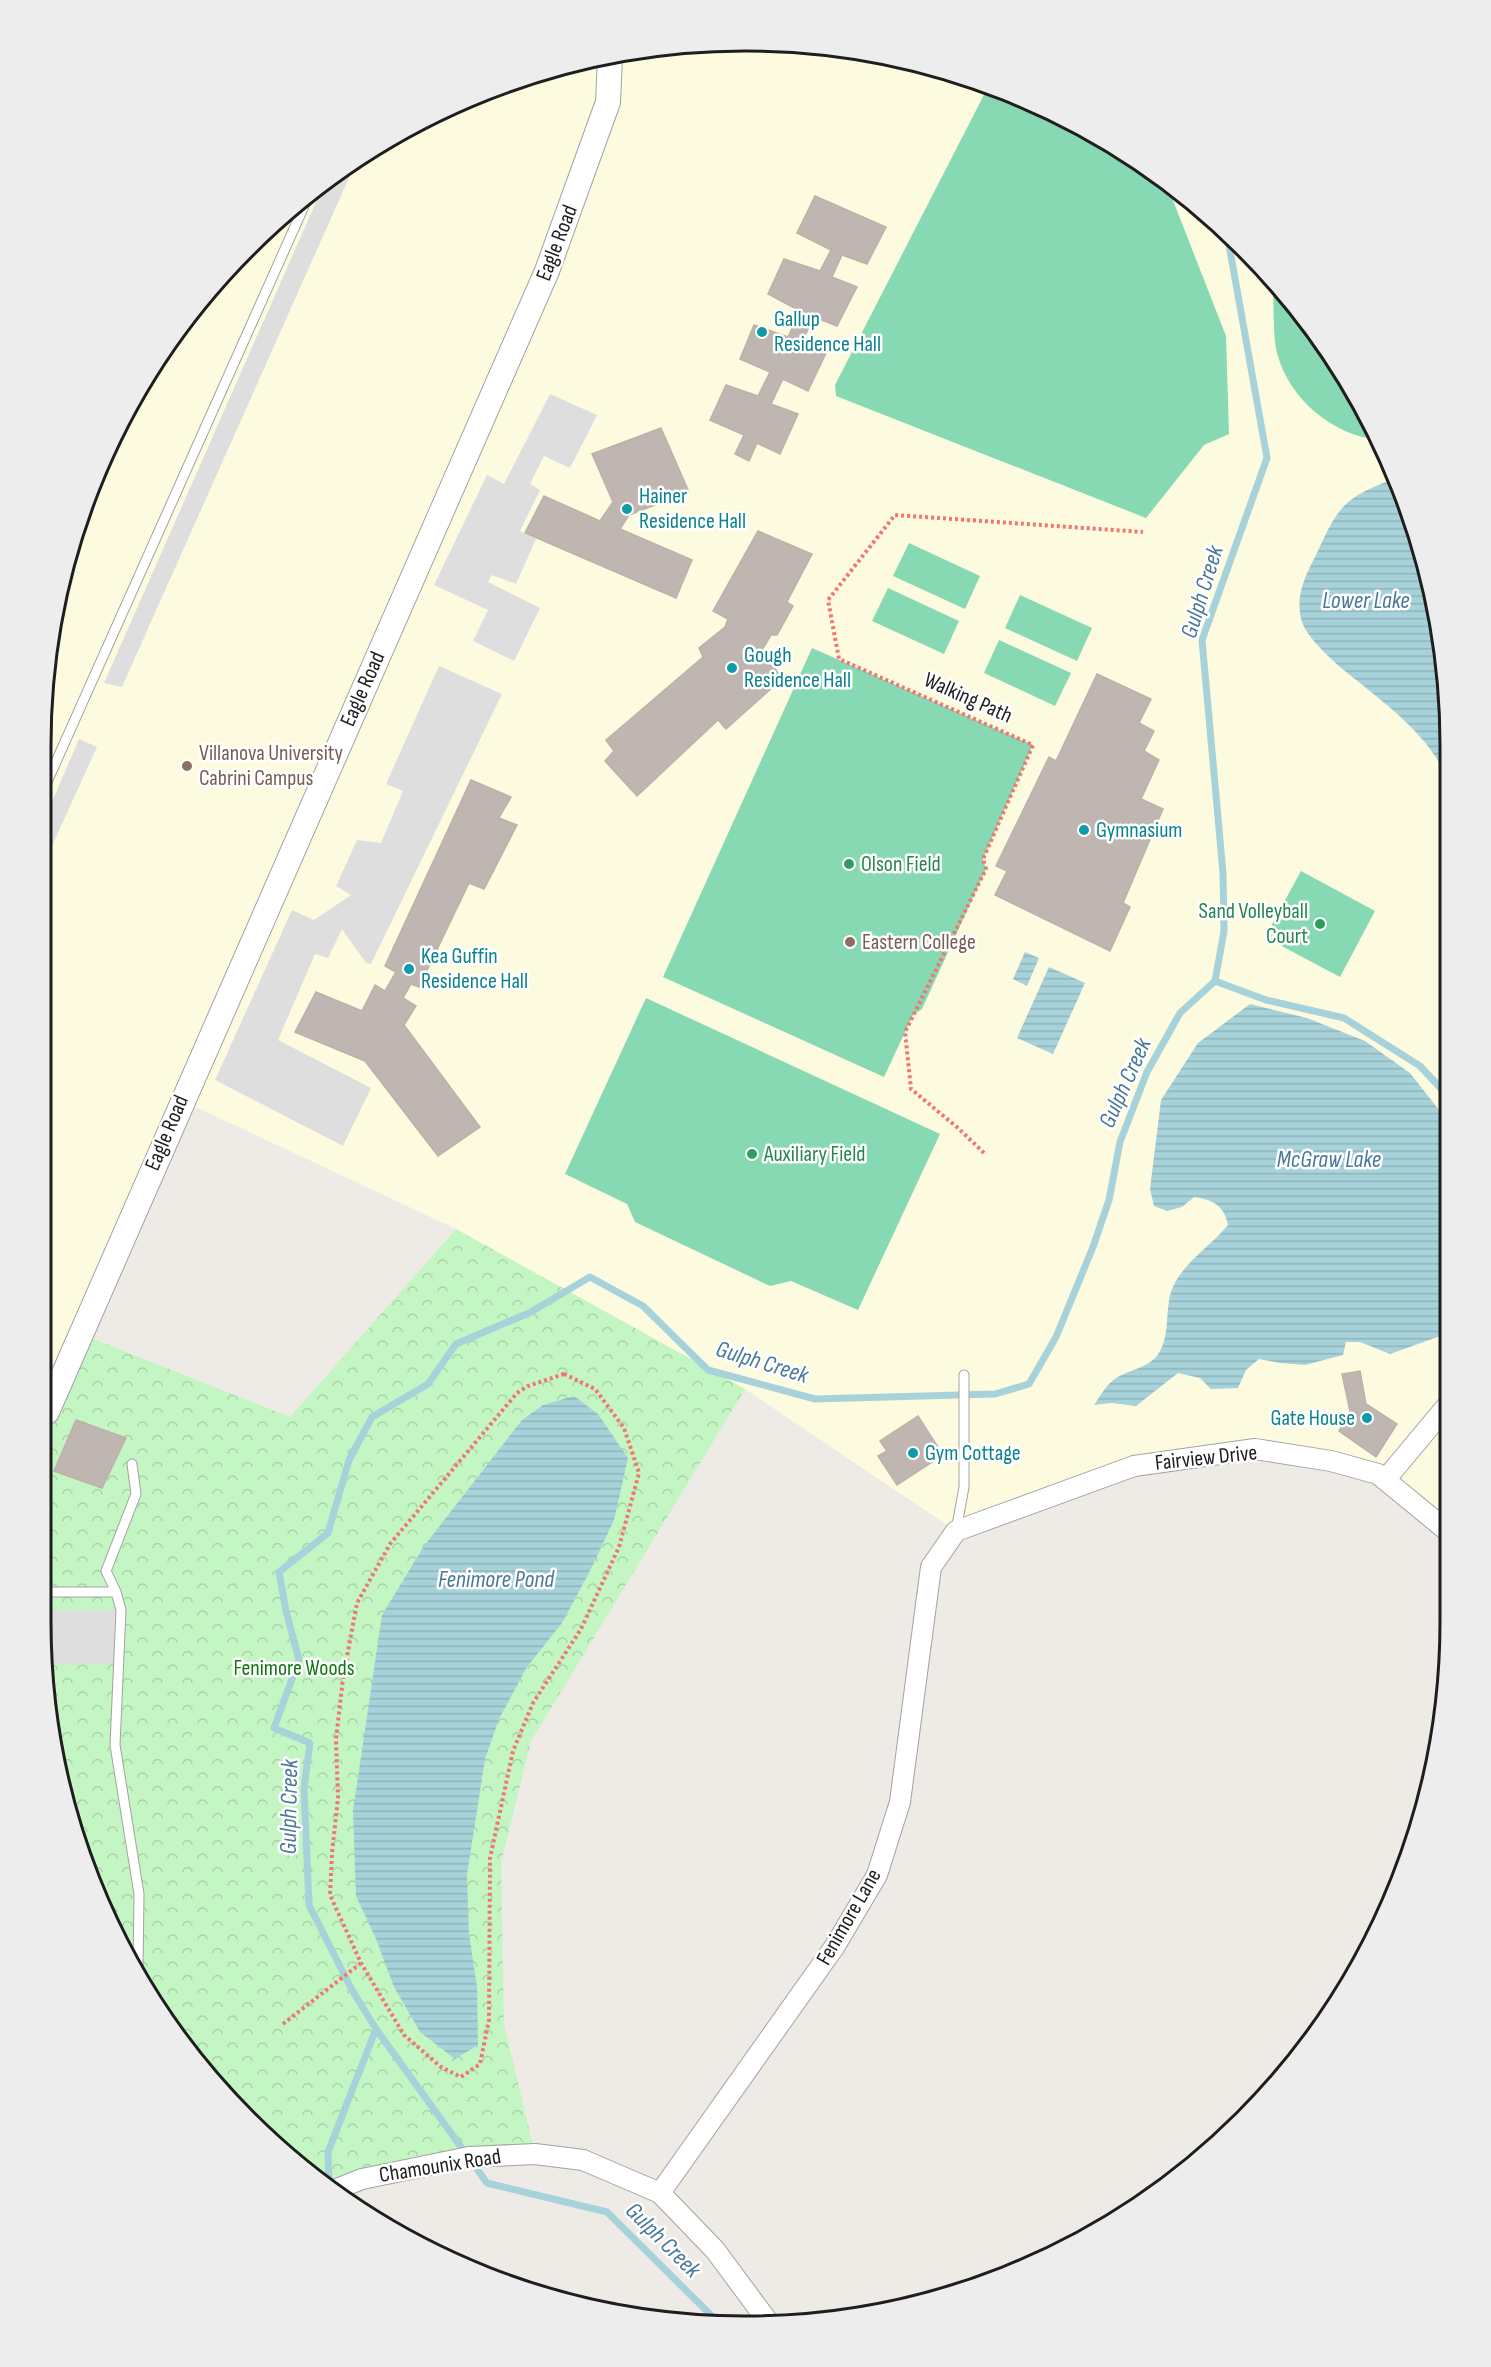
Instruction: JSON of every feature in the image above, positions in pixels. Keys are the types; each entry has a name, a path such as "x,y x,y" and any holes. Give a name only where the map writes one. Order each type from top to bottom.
{"street":[{"name":"Eagle Road","path":"51,1401 547,272 608,102 610,64"},
{"path":"1385,1480 1440,1414"},
{"name":"Fairview Drive","path":"956,1531 1134,1466 1255,1449 1331,1461 1378,1474 1440,1525"},
{"name":"Fenimore Lane","path":"660,2193 835,1946 877,1875 900,1802 931,1568 956,1531"},
{"name":"Chamounix Road","path":"343,2187 362,2179 469,2157 535,2154 584,2160 660,2193 715,2250 764,2316"}],"lane":[{"path":"51,771 301,212"},
{"path":"956,1531 964,1487 962,1421 964,1376"},
{"path":"132,1464 136,1494 106,1571 121,1610 115,1745 139,1893 138,1958"},
{"path":"51,1592 116,1592"}],"path":[{"name":"Walking Path","path":"984,1153 911,1089 905,1032 986,868 983,859 1033,745 839,659 828,600 895,515 1143,532"},
{"path":"564,1374 595,1389 624,1428 639,1473 619,1547 580,1629 533,1703 513,1751 490,1858 489,2020 480,2064 460,2077 441,2067 404,2035 361,1963 330,1895 338,1798 336,1739 343,1678 357,1603 390,1544 517,1393 528,1386 564,1374"},
{"path":"283,2025 361,1963"}],"shaded area":[{"name":"Eastern College","path":"700,52 791,52 881,64 925,75 969,88 1053,123 1093,144 1168,195 1237,254 1268,288 1323,360 1347,398 1387,480 1403,522 1427,610 1439,700 1440,1525 1378,1474 1255,1449 1134,1466 956,1531 745,1389 456,1229 183,1101 51,1401 52,700 64,610 75,566 88,522 123,438 144,398 195,323 254,254 288,223 360,168 398,144 480,104 522,88 610,64 655,57"},
{"path":"350,175 122,687 104,683 317,200"},
{"path":"550,394 597,415 570,468 544,456 530,484 540,490 520,531 536,539 516,584 492,575 488,582 540,608 514,661 473,641 488,610 434,585 487,475 504,484"},
{"path":"439,666 502,694 371,964 366,963 342,929 328,958 315,954 278,1040 371,1088 343,1146 215,1080 292,910 314,920 351,895 336,886 357,840 381,843 403,791 386,784"},
{"path":"79,739 97,747 51,848 51,804"},
{"path":"51,1610 121,1610 119,1664 52,1665"}],"green space":[{"path":"984,94 1053,123 1093,144 1172,198 1226,336 1229,434 1204,445 1146,518 836,396 835,385"},
{"path":"1273,294 1323,360 1368,438 1330,423 1302,400 1283,370 1277,353"},
{"path":"909,543 980,576 965,609 893,576"},
{"path":"888,588 959,621 944,654 872,621"},
{"path":"1020,595 1092,628 1077,661 1005,628"},
{"path":"999,640 1071,673 1055,706 984,673"},
{"name":"Olson Field","path":"812,648 1033,745 983,859 986,869 922,1009 913,1015 884,1077 663,977"},
{"name":"Sand Volleyball Court","path":"1301,871 1375,911 1340,977 1265,937"},
{"name":"Auxiliary Field","path":"646,998 940,1134 858,1310 791,1281 770,1286 635,1222 627,1204 565,1174"},
{"name":"Fenimore Woods","path":"456,1229 745,1389 531,1741 501,1863 504,2024 535,2154 346,2189 288,2144 254,2113 195,2044 144,1969 104,1887 88,1845 64,1757 52,1667 51,1622 51,1401 81,1334 290,1417"}],"water":[{"name":"Lower Lake","path":"1388,482 1403,522 1427,610 1439,700 1440,765 1419,735 1324,652 1302,622 1299,604 1302,586 1324,538 1342,508 1359,494"},
{"path":"1025,952 1039,958 1027,986 1013,979"},
{"path":"1049,967 1085,983 1053,1054 1017,1038"},
{"name":"McGraw Lake","path":"1250,1004 1307,1018 1365,1041 1410,1073 1440,1111 1440,1336 1390,1354 1360,1342 1346,1342 1343,1355 1305,1365 1259,1359 1246,1370 1238,1388 1211,1389 1200,1378 1178,1373 1136,1406 1112,1403 1094,1405 1111,1382 1152,1361 1160,1351 1167,1327 1173,1287 1191,1262 1228,1225 1224,1213 1212,1202 1194,1197 1182,1207 1167,1211 1154,1206 1150,1189 1161,1100 1198,1043"},
{"name":"Fenimore Pond","path":"574,1396 598,1414 628,1458 614,1520 592,1567 562,1623 527,1667 499,1719 485,1759 467,1875 469,1934 477,1987 478,2045 455,2059 420,2032 394,1987 376,1939 356,1896 353,1811 382,1615 424,1546 522,1420 543,1405"}],"building":[{"name":"Gallup Residence Hall","path":"815,196 886,227 867,264 842,255 832,277 857,287 837,326 814,317 802,342 826,353 808,391 783,379 771,404 798,414 780,454 757,443 749,461 735,454 744,435 710,420 726,385 758,396 770,372 740,359 754,325 788,337 800,311 768,294 784,259 820,271 831,250 797,233"},
{"name":"Hainer Residence Hall","path":"661,428 689,492 629,515 620,529 692,560 676,598 525,533 544,496 600,521 613,502 592,454"},
{"name":"Gough Residence Hall","path":"758,531 812,554 787,602 793,606 777,635 771,635 762,650 782,679 726,729 718,720 637,796 605,761 614,751 606,740 703,657 699,648 725,627 728,619 713,611"},
{"name":"Gymnasium","path":"1097,674 1151,699 1139,723 1154,731 1144,751 1159,760 1141,799 1163,809 1123,903 1130,907 1110,951 995,895 1007,871 996,866 1049,757 1056,761"},
{"name":"Kea Guffin Residence Hall","path":"471,780 511,797 499,818 517,825 484,889 469,883 419,987 411,984 403,998 416,1006 404,1025 480,1127 438,1156 365,1061 295,1032 316,992 362,1011 375,985 385,991 396,972 385,966"},
{"name":"Gate House","path":"1360,1371 1366,1404 1397,1424 1376,1457 1339,1431 1350,1411 1342,1374"},
{"name":"Gym Cottage","path":"918,1416 943,1455 897,1485 878,1456 887,1451 880,1441"},
{"path":"76,1420 126,1438 102,1488 54,1471"}],"waterway":[{"name":"Gulph Creek","path":"711,2315 607,2212 487,2183 376,2029 352,1990 309,1905 304,1788 310,1743 274,1728 299,1660 286,1611 279,1572 328,1533 349,1460 372,1417 428,1384 456,1344 529,1313 590,1277 643,1306 708,1370 815,1399 995,1394 1029,1384 1056,1337 1093,1247 1109,1200 1120,1142 1147,1072 1180,1013 1215,981 1224,931 1223,873 1202,640 1267,458 1229,247"},
{"path":"1215,981 1266,1000 1344,1018 1420,1066 1440,1087"},
{"path":"329,2176 328,2152 376,2029"}],"place":[{"name":"Gallup Residence Hall","path":"762,332"},
{"name":"Hainer Residence Hall","path":"627,509"},
{"name":"Gough Residence Hall","path":"732,668"},
{"name":"Villanova University Cabrini Campus","path":"187,766"},
{"name":"Gymnasium","path":"1084,830"},
{"name":"Olson Field","path":"849,864"},
{"name":"Sand Volleyball Court","path":"1320,924"},
{"name":"Eastern College","path":"850,942"},
{"name":"Kea Guffin Residence Hall","path":"409,969"},
{"name":"Auxiliary Field","path":"752,1154"},
{"name":"Gate House","path":"1367,1418"},
{"name":"Gym Cottage","path":"913,1453"}]}
